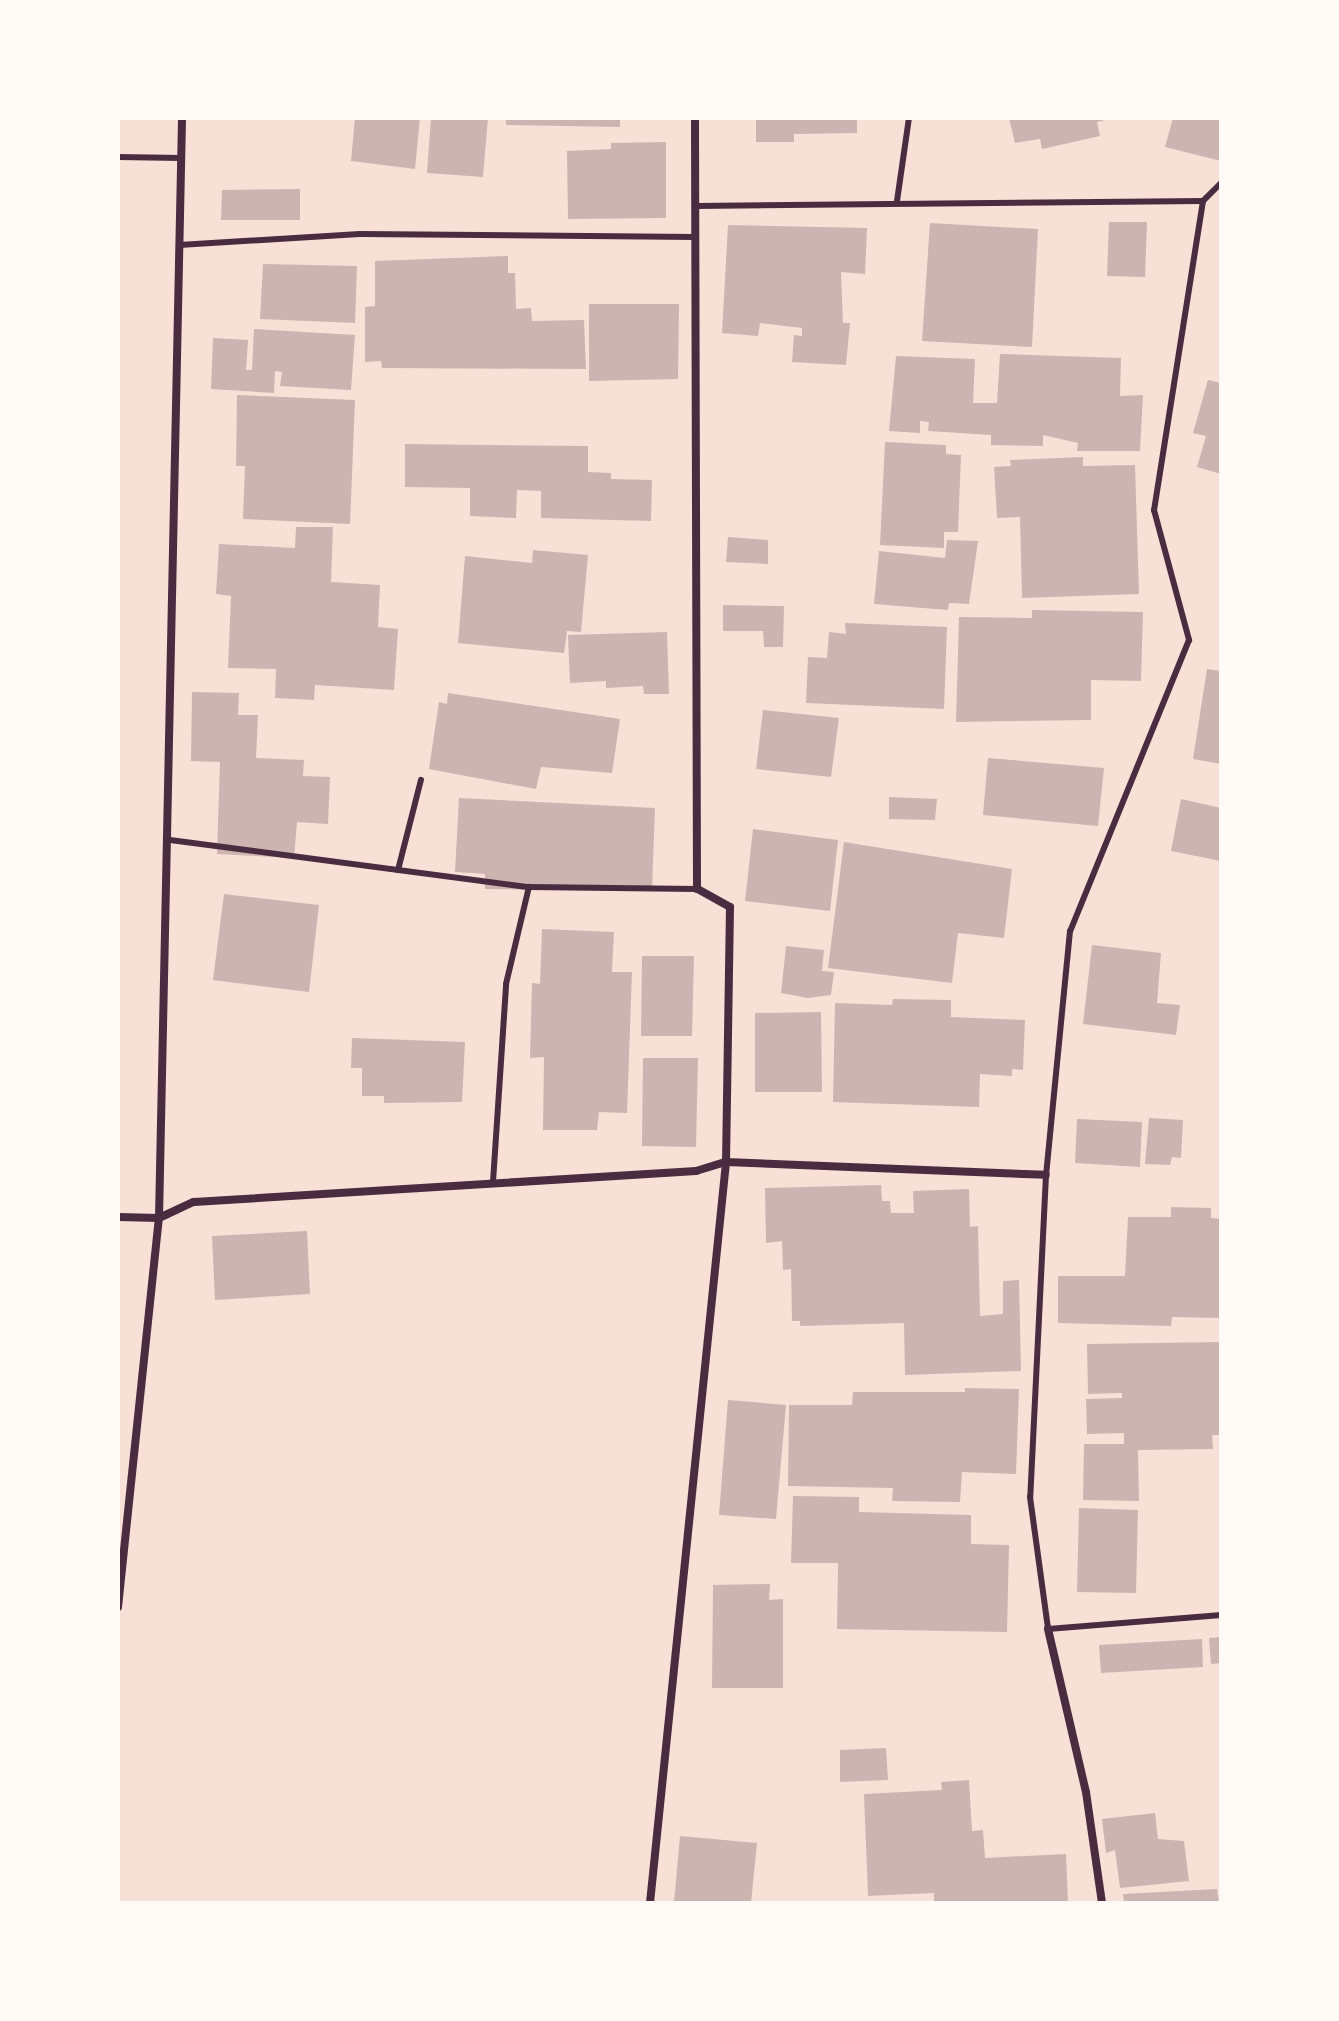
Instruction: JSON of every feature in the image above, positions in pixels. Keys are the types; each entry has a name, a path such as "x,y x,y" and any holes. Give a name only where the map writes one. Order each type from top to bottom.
{"street":[{"path":"118,1607 159,1218 170,840 182,118"},
{"path":"650,1903 726,1162 730,907 697,889 695,118"},
{"path":"118,1217 159,1218 194,1202 696,1171 726,1162 1046,1175"},
{"path":"1048,1629 1086,1792 1102,1903"}],"lane":[{"path":"897,201 909,118"},
{"path":"118,157 181,158"},
{"path":"1221,183 1203,201 1154,510 1189,640 1070,931 1046,1175 1030,1497 1048,1629 1221,1615"},
{"path":"696,206 897,201 1203,201"},
{"path":"179,245 360,234 695,237"},
{"path":"398,870 421,780"},
{"path":"170,840 529,887 697,889"},
{"path":"493,1182 506,984 529,887"}],"building":[{"path":"355,118 420,118 415,169 351,161"},
{"path":"431,118 488,118 483,177 427,173"},
{"path":"506,118 620,118 620,127 506,125"},
{"path":"756,118 857,118 857,133 794,134 794,142 756,142"},
{"path":"1009,118 1109,119 1097,122 1100,136 1042,149 1040,139 1015,143"},
{"path":"1173,118 1221,118 1221,161 1165,147"},
{"path":"666,142 666,218 568,219 567,151 611,149 611,143"},
{"path":"300,189 300,220 221,220 222,190"},
{"path":"1109,222 1147,222 1145,277 1107,276"},
{"path":"930,223 1038,229 1032,347 922,341"},
{"path":"728,225 867,228 865,274 841,272 843,323 850,323 846,365 792,362 794,335 802,336 802,328 760,323 758,336 722,333"},
{"path":"508,256 508,273 515,273 516,309 531,308 532,321 584,320 586,369 382,368 381,361 365,362 365,307 375,306 375,261"},
{"path":"263,264 357,266 355,323 260,319"},
{"path":"589,304 679,304 678,379 589,381"},
{"path":"254,329 355,335 351,390 280,386 282,372 275,371 274,393 211,389 213,338 248,340 246,370 252,370"},
{"path":"1000,354 1121,358 1120,396 1143,395 1140,451 1077,451 1078,443 1043,435 1043,446 991,445 991,435 928,431 929,422 920,421 920,433 889,431 896,356 975,359 973,403 997,403"},
{"path":"1208,380 1221,383 1221,474 1197,467 1206,436 1193,433"},
{"path":"237,395 355,400 350,524 243,519 245,466 236,466"},
{"path":"885,442 946,445 946,454 961,455 958,532 944,532 944,548 880,545"},
{"path":"405,444 588,446 588,472 611,473 611,479 652,480 651,521 541,518 541,491 517,490 516,518 470,516 470,488 405,487"},
{"path":"1083,457 1083,466 1135,465 1139,594 1022,598 1020,517 997,518 994,467 1011,466 1010,460"},
{"path":"296,527 333,527 331,582 380,585 378,627 398,629 394,690 315,685 314,700 275,698 276,669 228,668 231,596 216,594 219,544 295,548"},
{"path":"728,537 768,540 768,564 726,562"},
{"path":"947,540 978,541 969,604 949,603 948,610 874,604 879,551 945,558"},
{"path":"533,550 588,555 581,632 567,631 564,653 458,643 465,556 532,563"},
{"path":"723,605 784,606 783,647 764,647 763,631 723,631"},
{"path":"1032,610 1143,612 1141,681 1091,680 1091,720 956,722 959,617 1032,618"},
{"path":"845,623 947,627 944,709 806,703 808,657 827,658 829,632 846,634"},
{"path":"667,632 669,694 644,694 643,686 606,688 606,681 570,683 568,635"},
{"path":"1207,669 1221,671 1221,764 1193,759"},
{"path":"192,692 239,693 238,715 258,715 256,758 304,760 303,776 330,777 328,824 297,822 294,858 217,854 220,762 191,761"},
{"path":"448,693 620,719 612,773 541,767 536,789 429,769 439,702 447,704"},
{"path":"763,710 839,718 831,777 756,769"},
{"path":"988,758 1104,768 1098,826 983,815"},
{"path":"889,797 937,799 935,820 889,819"},
{"path":"459,798 655,808 652,891 485,889 485,874 455,872"},
{"path":"1181,799 1221,808 1221,861 1171,851"},
{"path":"753,829 838,840 830,911 745,901"},
{"path":"844,842 1012,869 1004,938 958,933 952,983 828,968"},
{"path":"224,894 319,905 309,992 213,980"},
{"path":"542,929 614,932 612,972 632,972 627,1113 599,1112 597,1130 543,1130 544,1057 530,1058 532,983 540,984"},
{"path":"1092,945 1161,953 1157,1003 1180,1005 1176,1035 1083,1024"},
{"path":"786,946 824,950 822,971 834,972 831,995 808,998 781,993"},
{"path":"642,956 694,956 692,1036 641,1036"},
{"path":"893,999 951,1000 951,1017 1025,1020 1023,1070 1012,1069 1012,1076 980,1074 979,1107 833,1102 835,1003 892,1005"},
{"path":"821,1012 822,1092 755,1092 755,1013"},
{"path":"352,1038 465,1042 462,1102 384,1103 384,1096 362,1096 362,1068 351,1068"},
{"path":"643,1058 698,1058 696,1147 642,1146"},
{"path":"1149,1118 1183,1120 1181,1158 1172,1157 1170,1165 1145,1164"},
{"path":"1077,1119 1142,1122 1140,1167 1075,1163"},
{"path":"881,1185 882,1201 890,1201 891,1213 914,1213 913,1191 969,1189 970,1227 978,1226 980,1316 1003,1314 1003,1281 1019,1280 1021,1371 905,1375 904,1323 800,1326 800,1321 792,1321 791,1269 783,1270 782,1241 766,1243 765,1188"},
{"path":"1171,1207 1211,1208 1211,1218 1221,1219 1221,1318 1172,1317 1171,1326 1058,1323 1058,1276 1125,1276 1128,1217 1171,1217"},
{"path":"307,1231 310,1294 215,1300 212,1236"},
{"path":"1221,1342 1221,1435 1212,1435 1213,1449 1138,1450 1139,1501 1083,1500 1084,1444 1124,1444 1124,1433 1087,1434 1086,1399 1122,1398 1122,1393 1088,1394 1087,1344"},
{"path":"965,1388 1019,1389 1016,1474 962,1472 960,1502 892,1501 893,1488 788,1486 789,1405 852,1405 853,1392 965,1392"},
{"path":"728,1400 786,1405 776,1519 719,1515"},
{"path":"793,1496 859,1497 859,1512 971,1515 971,1544 1009,1545 1007,1632 837,1629 838,1563 791,1563"},
{"path":"1079,1508 1138,1510 1136,1593 1077,1592"},
{"path":"770,1584 769,1600 783,1599 783,1688 712,1688 713,1585"},
{"path":"1221,1637 1221,1663 1211,1664 1209,1638"},
{"path":"1202,1639 1203,1667 1101,1673 1099,1645"},
{"path":"886,1748 888,1780 840,1782 840,1750"},
{"path":"969,1780 972,1831 983,1830 985,1858 1066,1854 1068,1903 934,1903 934,1893 868,1896 864,1794 942,1790 941,1782"},
{"path":"1155,1813 1158,1839 1184,1841 1189,1881 1120,1888 1115,1850 1106,1853 1102,1819"},
{"path":"680,1836 757,1843 751,1903 674,1903"},
{"path":"1217,1889 1219,1903 1124,1903 1123,1894"}]}
